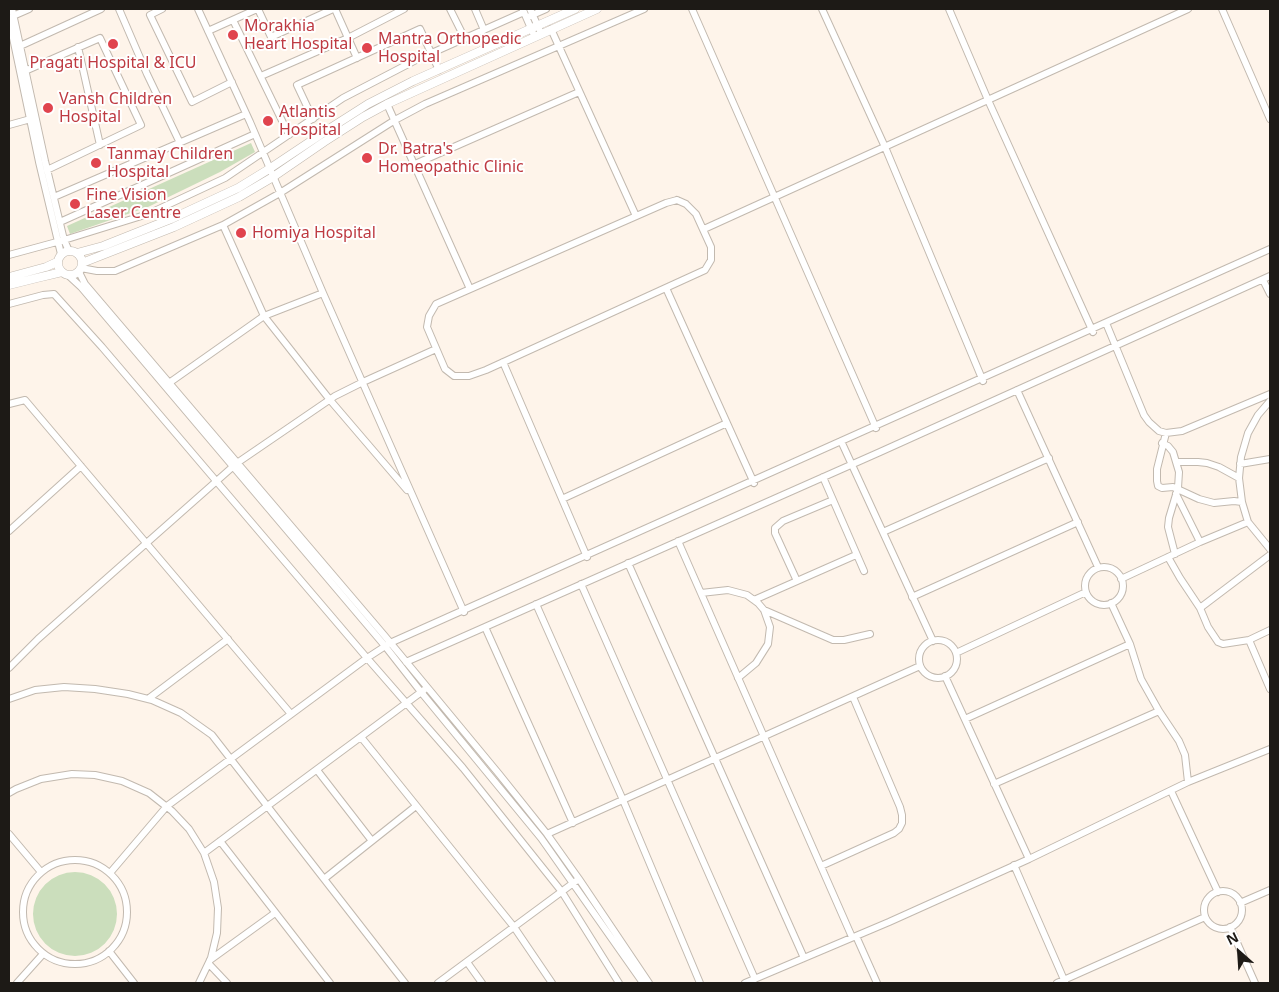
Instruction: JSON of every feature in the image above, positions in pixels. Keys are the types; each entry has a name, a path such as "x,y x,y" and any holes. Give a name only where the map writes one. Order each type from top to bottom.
{"main road":[{"path":"9,277 46,267 66,255 103,246 171,219 271,173 387,104 536,31 575,9"},
{"path":"9,286 37,278 65,274 74,275 81,268 239,197 332,126 368,104 413,81 536,31 551,29 597,9"},
{"path":"66,255 82,259 81,268"},
{"path":"65,274 58,267 66,255"}],"street":[{"path":"11,15 29,9"},
{"path":"20,46 102,9"},
{"path":"119,9 180,143"},
{"path":"162,9 150,14 192,102 232,82"},
{"path":"198,9 255,134 464,612"},
{"path":"208,31 258,9 270,37 334,9 357,58"},
{"path":"261,76 348,38 404,9"},
{"path":"450,9 465,38"},
{"path":"475,9 484,30"},
{"path":"9,255 148,214 224,178 344,98 465,38 527,12 546,9"},
{"path":"235,465 169,383 85,284 81,268 115,272 223,226 280,193 395,120 425,104 644,9"},
{"path":"692,9 876,427"},
{"path":"822,9 885,147 983,380"},
{"path":"949,9 988,100 1093,330"},
{"path":"704,229 1188,9"},
{"path":"1222,9 1270,119"},
{"path":"527,12 536,31"},
{"path":"11,15 20,46 33,118 60,222 61,241"},
{"path":"11,15 61,241 66,255"},
{"path":"234,20 289,135"},
{"path":"313,119 297,85 420,28 439,70"},
{"path":"551,29 636,216"},
{"path":"25,71 100,38 141,125 47,170"},
{"path":"78,48 100,145"},
{"path":"414,164 579,92"},
{"path":"387,104 470,289"},
{"path":"54,198 246,114"},
{"path":"9,125 33,118"},
{"path":"60,222 255,134"},
{"path":"677,200 686,204 696,214 704,229 711,246 711,260 705,270 469,376 454,376 445,368 427,328 428,316 436,304 666,203 677,200"},
{"path":"223,226 264,316 330,400 413,497"},
{"path":"110,873 167,806 367,658 387,646 1270,251"},
{"path":"65,274 81,287 235,465 387,646 421,692 540,838 643,983"},
{"path":"406,662 1270,276"},
{"path":"1263,280 1270,294"},
{"path":"666,288 753,482"},
{"path":"169,383 264,316 324,293"},
{"path":"9,304 54,294 102,347 463,768 562,892 619,983"},
{"path":"1107,324 1144,414 1154,428 1166,432 1182,430 1270,394"},
{"path":"9,668 38,639 235,465 330,400 363,382 436,349"},
{"path":"503,362 587,556"},
{"path":"1017,390 1098,568"},
{"path":"9,404 25,400 291,714"},
{"path":"1270,401 1258,415 1248,433 1240,457 1239,478 1242,502 1248,522 1270,549"},
{"path":"562,499 727,423"},
{"path":"1166,432 1157,469 1157,484 1162,488 1173,486 1177,491 1200,542"},
{"path":"842,442 933,641"},
{"path":"1162,443 1171,450 1177,462 1179,472 1177,491 1168,527 1175,554"},
{"path":"883,532 1049,458"},
{"path":"1240,464 1270,459"},
{"path":"1177,462 1207,462 1239,478"},
{"path":"9,531 80,466"},
{"path":"823,477 864,571"},
{"path":"1177,491 1214,503 1242,502"},
{"path":"798,581 775,533 775,528 783,521 833,500"},
{"path":"912,597 1078,522"},
{"path":"1121,579 1248,522"},
{"path":"678,541 821,866 877,983"},
{"path":"754,600 856,555"},
{"path":"1200,608 1270,555"},
{"path":"1168,557 1200,608 1208,627 1218,642 1223,644 1249,640 1270,630"},
{"path":"628,563 804,958"},
{"path":"1098,568 1111,568 1118,573 1122,587 1116,600 1102,604 1089,598 1085,584 1087,577 1098,568"},
{"path":"581,584 755,979"},
{"path":"701,593 728,590 747,595 764,610 833,640 844,640 870,634"},
{"path":"956,653 1086,592"},
{"path":"1111,602 1130,644 1141,679 1179,741 1185,755 1188,782"},
{"path":"536,604 623,800 700,983"},
{"path":"738,678 756,664 768,644 770,627 764,610"},
{"path":"485,627 573,823"},
{"path":"148,699 228,639"},
{"path":"1249,640 1270,689"},
{"path":"933,641 946,642 956,653 957,661 955,668 950,674 937,678 929,676 924,672 920,666 919,658 925,645 933,641"},
{"path":"965,719 1130,644"},
{"path":"387,646 406,662 547,834 650,983"},
{"path":"547,834 920,666"},
{"path":"945,676 1029,859"},
{"path":"9,699 36,690 64,687 128,694 148,699 180,713 212,735 405,983"},
{"path":"204,853 407,704 427,687"},
{"path":"821,866 894,833 902,823 900,807 853,697"},
{"path":"994,784 1159,711"},
{"path":"361,737 514,927 552,983"},
{"path":"745,983 1029,859 1188,782 1270,749"},
{"path":"317,770 372,841"},
{"path":"9,793 40,779 72,774 95,775 122,781 149,793 167,806 189,829 204,853 214,882 218,908 217,933 210,962 199,983"},
{"path":"1171,791 1218,892"},
{"path":"324,879 416,806"},
{"path":"9,834 41,872"},
{"path":"220,842 330,983"},
{"path":"79,860 98,864 118,882 125,895 128,915 123,933 109,951 96,959 82,964 64,963 43,954 31,940 26,930 22,910 28,888 41,872 59,862 79,860"},
{"path":"1014,865 1062,982 1205,917"},
{"path":"438,983 579,879"},
{"path":"1240,903 1270,890"},
{"path":"1224,891 1237,897 1242,911 1240,918 1235,924 1222,929 1214,927 1208,922 1204,909 1206,901 1210,896 1218,892 1224,891"},
{"path":"210,962 275,913"},
{"path":"1230,927 1256,983"},
{"path":"109,951 134,983"},
{"path":"17,983 43,954"},
{"path":"210,962 227,983"},
{"path":"467,962 482,983"}],"green space":[{"path":"251,143 255,152 220,172 148,207 70,234 67,226"},
{"path":"75,872 91,875 105,884 114,898 117,914 114,930 105,944 91,953 75,956 59,953 45,944 36,930 33,914 36,898 45,884 59,875"}],"place":[{"name":"Morakhia Heart Hospital","path":"233,35"},
{"name":"Pragati Hospital & ICU","path":"113,44"},
{"name":"Mantra Orthopedic Hospital","path":"367,48"},
{"name":"Vansh Children Hospital","path":"48,108"},
{"name":"Atlantis Hospital","path":"268,121"},
{"name":"Dr. Batra's Homeopathic Clinic","path":"367,158"},
{"name":"Tanmay Children Hospital","path":"96,163"},
{"name":"Fine Vision Laser Centre","path":"75,204"},
{"name":"Homiya Hospital","path":"241,233"}]}
